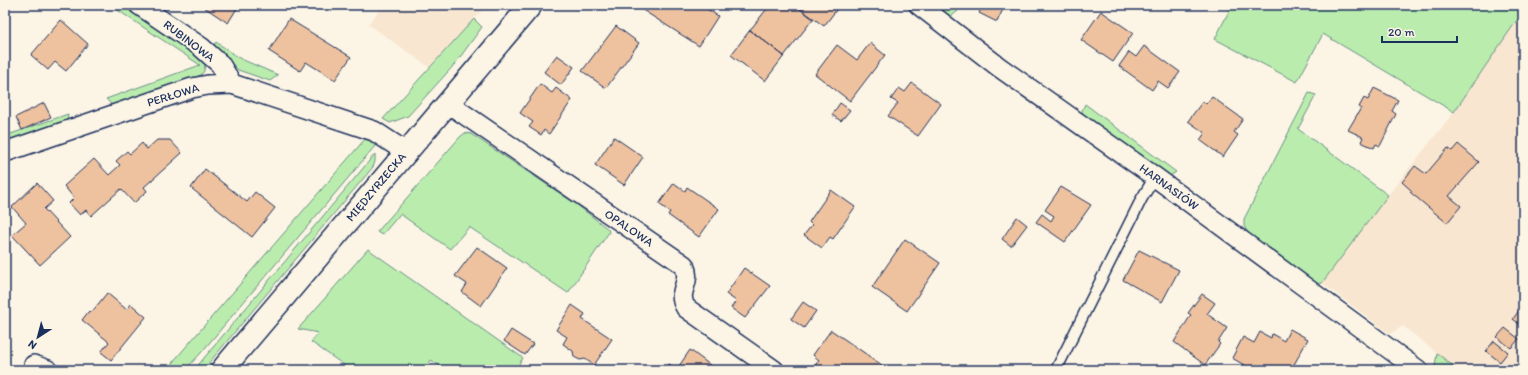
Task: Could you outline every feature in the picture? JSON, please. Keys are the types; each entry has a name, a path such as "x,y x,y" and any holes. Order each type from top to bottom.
{"main road":[{"name":"MIĘDZYRZECKA","path":"222,370 406,152 449,104 531,5"}],"street":[{"name":"RUBINOWA","path":"139,5 201,46 220,64 232,84"},
{"name":"HARNASIÓW","path":"919,5 998,67 1155,177 1418,370"},
{"name":"PERŁOWA","path":"5,152 192,88 208,85 232,84 374,131 406,152"},
{"name":"OPALOWA","path":"449,104 684,265 688,277 682,296 682,301 686,308 774,370"}],"lane":[{"path":"1056,370 1139,205 1155,177"}],"shaded area":[{"path":"384,5 487,5 429,67 368,24"},
{"path":"1517,20 1523,24 1523,370 1458,370 1403,326 1390,334 1322,283 1388,195 1454,112"}],"green space":[{"path":"110,5 122,5 201,59 205,64 204,71 201,75 113,106 106,99 200,65"},
{"path":"933,5 950,5 958,11 949,18"},
{"path":"1232,5 1523,5 1523,24 1517,20 1454,112 1323,34 1297,82 1215,39"},
{"path":"474,19 482,27 455,64 408,116 390,123 383,119"},
{"path":"216,42 241,59 278,75 270,81 238,70 214,45"},
{"path":"1309,93 1316,95 1298,129 1388,195 1322,283 1318,285 1248,233 1244,226 1244,219"},
{"path":"1085,104 1176,172 1170,176 1163,174 1084,116 1082,111"},
{"path":"68,114 67,123 5,143 5,136"},
{"path":"465,133 471,134 576,204 608,229 609,232 568,293 469,227 450,249 400,214 382,235 377,232"},
{"path":"365,139 370,141 375,146 200,354 185,370 166,370"},
{"path":"375,154 375,162 373,167 203,370 194,370"},
{"path":"368,249 523,358 515,370 446,370 431,360 424,370 351,370 311,342 318,333 298,329"},
{"path":"1437,353 1458,370 1437,370 1435,366"}],"building":[{"path":"201,5 239,5 228,23"},
{"path":"643,5 701,5 718,16 699,46 641,9"},
{"path":"770,5 795,5 813,19 784,56 750,30"},
{"path":"795,5 840,5 824,26"},
{"path":"983,5 1005,5 997,22 979,13"},
{"path":"1101,11 1133,33 1113,62 1081,40"},
{"path":"289,19 351,57 335,80 306,62 300,71 269,51"},
{"path":"61,20 88,44 66,71 55,62 48,70 31,55"},
{"path":"616,26 639,43 606,88 582,71"},
{"path":"750,30 784,56 765,81 731,55"},
{"path":"870,43 885,55 850,101 815,74 837,45 857,60"},
{"path":"1144,46 1180,72 1168,88 1158,81 1152,90 1119,66 1129,52 1136,57"},
{"path":"557,55 574,67 561,85 544,72"},
{"path":"912,83 941,104 918,136 888,116 898,103 891,99 899,88 905,92"},
{"path":"540,84 552,93 556,88 572,100 549,134 544,130 541,135 529,127 533,122 520,113"},
{"path":"1374,88 1398,100 1392,111 1396,114 1380,146 1376,144 1374,148 1361,142 1363,137 1348,130 1361,108 1359,107 1364,98 1368,100"},
{"path":"1212,97 1243,119 1234,132 1238,135 1223,157 1200,140 1205,133 1188,121 1203,101 1206,104"},
{"path":"44,103 51,117 22,130 16,117"},
{"path":"840,103 850,110 841,121 832,115"},
{"path":"614,137 643,157 624,185 595,165"},
{"path":"157,140 170,140 182,153 144,187 147,191 134,203 121,189 91,216 86,210 80,215 69,203 74,198 64,186 94,159 109,175 120,165 116,161 127,151 130,154 142,143 147,149"},
{"path":"1458,144 1479,162 1449,196 1461,206 1447,223 1410,192 1412,191 1402,182 1415,166 1426,174 1448,148 1452,151"},
{"path":"205,169 247,202 255,192 275,208 252,237 191,188"},
{"path":"37,183 53,201 44,209 70,237 40,265 12,235 26,223 12,207"},
{"path":"674,183 685,191 687,187 719,209 699,237 668,215 670,212 659,204"},
{"path":"1061,187 1091,205 1065,242 1036,222 1042,214 1051,221 1054,216 1045,210"},
{"path":"831,190 855,207 833,239 830,237 822,248 804,235 812,225 809,222"},
{"path":"1017,217 1027,225 1011,246 1002,239"},
{"path":"905,239 940,263 907,311 872,287"},
{"path":"477,247 507,268 481,306 462,292 467,284 455,276"},
{"path":"1139,250 1179,270 1162,302 1123,280"},
{"path":"744,268 770,286 745,318 731,308 736,301 726,294"},
{"path":"107,293 127,310 131,304 146,317 111,360 101,352 109,342 82,320 89,311 91,313"},
{"path":"1202,294 1215,303 1207,314 1227,328 1218,342 1220,344 1205,365 1174,342 1191,315 1188,313"},
{"path":"803,302 816,311 804,328 791,319"},
{"path":"572,305 585,314 582,319 612,339 594,365 585,359 580,360 574,357 573,351 563,344 567,337 556,330"},
{"path":"1520,309 1523,311 1523,327 1513,319"},
{"path":"1505,328 1519,339 1511,348 1497,337"},
{"path":"1290,329 1308,339 1291,370 1253,370 1232,358 1243,337 1254,343 1260,332 1271,338 1272,334 1284,341"},
{"path":"511,330 533,344 525,355 504,341"},
{"path":"831,330 882,365 878,370 834,370 829,367 827,370 817,370 814,367 819,360 813,355"},
{"path":"1494,341 1508,352 1500,362 1486,351"},
{"path":"690,350 710,365 706,370 664,370 669,364 677,369"}]}
